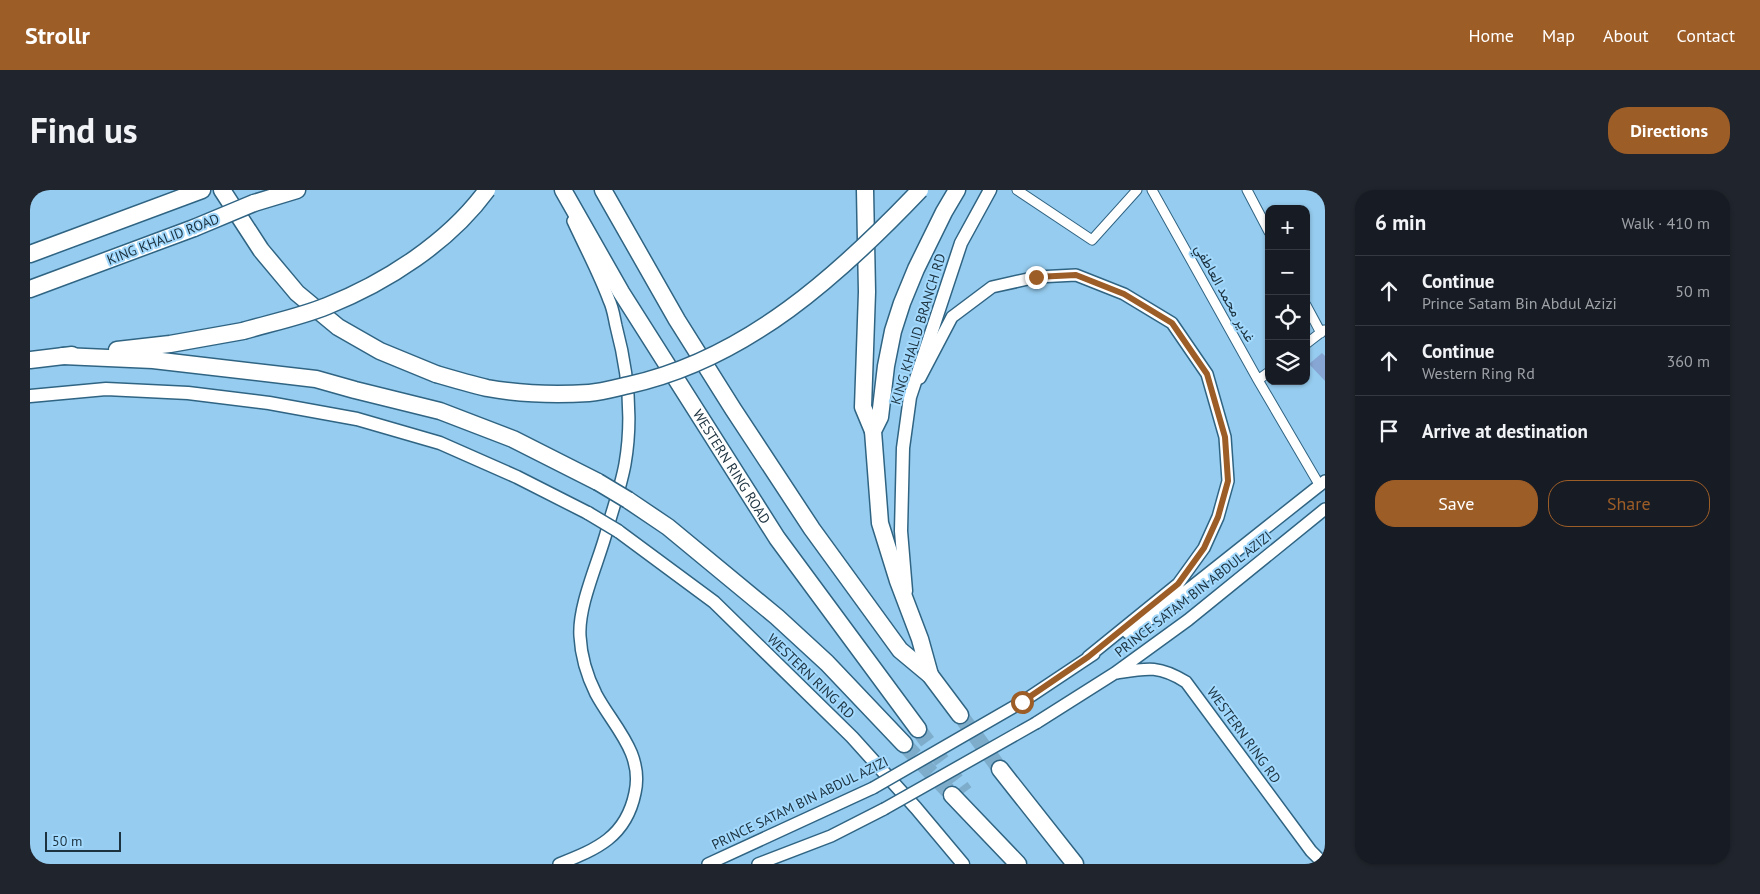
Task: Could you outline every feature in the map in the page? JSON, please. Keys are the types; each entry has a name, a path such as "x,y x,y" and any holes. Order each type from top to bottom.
{"highway":[{"path":"30,254 202,190"},
{"path":"222,190 261,250 297,293 338,327 380,351 436,374 487,388 539,393 591,393 647,381 689,367 730,348 769,323 819,286 856,255 920,190"},
{"name":"KING KHALID ROAD","path":"30,289 194,228 254,203 297,190"},
{"path":"30,360 170,344 243,331 326,306 368,287 413,261 477,204 487,190"},
{"name":"WESTERN RING ROAD","path":"563,190 621,292 777,538 918,729"},
{"path":"603,190 682,328 812,530 900,650 930,675 960,716"},
{"path":"865,190 867,292 863,407 873,431 880,523 898,581 920,639 930,675"},
{"path":"873,431 880,417 886,366 893,331 902,303 924,253 957,190"},
{"path":"63,356 153,360 316,379 440,411 513,439 598,482 668,527 777,617 827,663 904,744"},
{"path":"1000,769 1075,864"},
{"path":"959,793 1018,864"}],"main road":[{"name":"KING KHALID BRANCH RD","path":"907,605 902,531 903,448 910,397 961,243 990,190"},
{"name":"WESTERN RING RD","path":"30,396 106,389 188,393 269,403 357,419 440,443 517,477 588,513 618,531 714,602 852,737 963,864"}],"street":[{"path":"558,190 610,301 624,354 629,390 629,421 625,464 605,539 583,606 580,634 584,664 596,694 629,746 637,772 636,791 631,809 620,829 605,843 560,864"},
{"path":"1016,190 1092,240 1137,190"},
{"name":"غدير محمد العاطفي","path":"1152,190 1258,380 1322,484"},
{"path":"1247,190 1265,224"},
{"path":"910,397 952,317 992,287 1036,277 1076,275 1124,294 1172,323 1207,374 1225,437 1228,481 1218,517 1204,548 1178,584 1088,657"},
{"path":"1310,311 1323,331 1310,341"},
{"path":"1258,380 1265,375"},
{"name":"PRINCE SATAM BIN ABDUL AZIZI","path":"708,864 873,788 1022,702 1088,657 1156,615 1322,484"},
{"name":"PRINCE SATAM BIN ABDUL AZIZI","path":"758,864 831,836 884,809 1036,723 1115,673 1188,620 1325,509"},
{"name":"WESTERN RING RD","path":"1115,673 1149,668 1170,672 1186,682 1311,851 1324,864"}],"building":[{"path":"1322,353 1325,356 1325,381 1310,365"}],"tunnel":[{"path":"960,715 1000,769"},
{"path":"918,729 965,792"},
{"path":"904,744 952,795"}],"route":[{"path":"1022,702 1088,657 1178,584 1204,548 1218,517 1228,481 1225,437 1207,374 1172,323 1124,294 1076,275 1036,277"}]}
